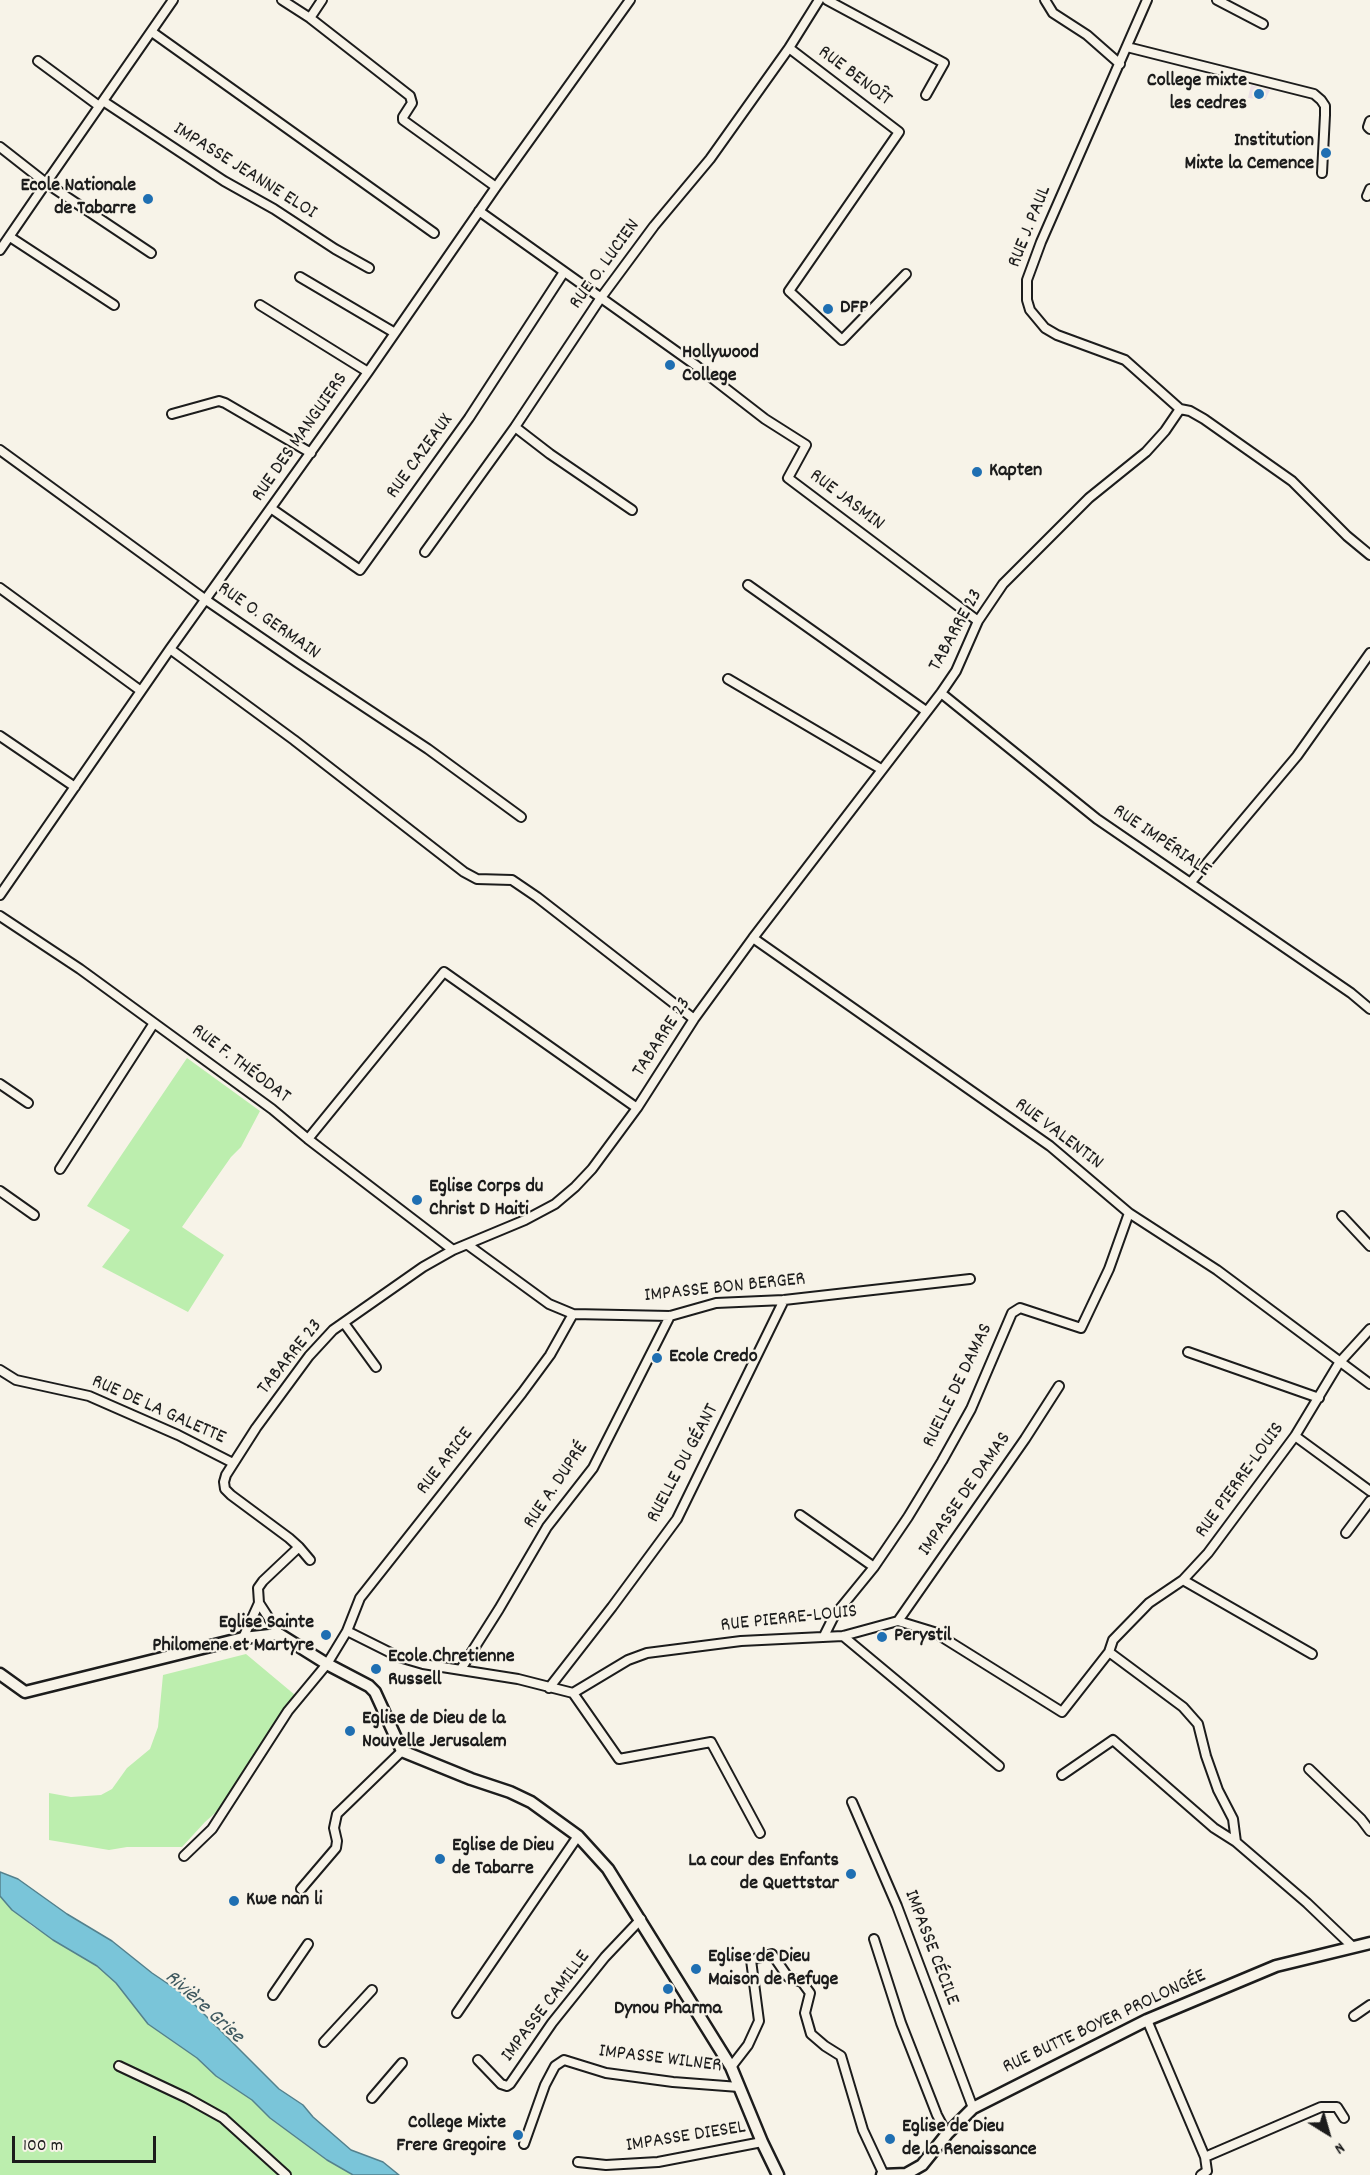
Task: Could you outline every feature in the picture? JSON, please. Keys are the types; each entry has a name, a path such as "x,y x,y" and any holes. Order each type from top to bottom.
{"street":[{"path":"0,250 173,0"},
{"path":"282,0 310,18 410,96 412,103 403,120 495,187"},
{"path":"310,18 322,0"},
{"name":"RUE DES MANGUIERS","path":"0,895 141,691 368,372 478,211 630,0"},
{"name":"RUE O. LUCIEN","path":"425,552 515,427 600,299 654,226 710,159 789,48 819,0"},
{"path":"827,0 944,63 926,95"},
{"path":"1045,0 1053,13 1088,35 1120,64"},
{"name":"RUE J. PAUL","path":"1147,0 1041,242 1027,280 1026,300 1030,310 1045,328 1057,335 1125,360 1180,409 1204,419 1292,481 1347,536 1370,555"},
{"path":"1217,0 1263,24"},
{"path":"152,32 434,233"},
{"path":"1127,47 1314,94 1321,99 1325,115 1322,173"},
{"name":"RUE BENOÎT","path":"789,48 899,132 789,291 842,340 906,274"},
{"name":"IMPASSE JEANNE ELOI","path":"38,61 224,181 369,268"},
{"path":"1370,121 1368,127 1370,129"},
{"path":"0,147 46,183 151,253"},
{"name":"RUE JASMIN","path":"478,211 694,364 765,419 806,445 788,478 978,621"},
{"path":"10,237 114,305"},
{"name":"RUE CAZEAUX","path":"272,509 360,570 469,418 564,272"},
{"path":"300,277 395,333"},
{"path":"260,305 368,372"},
{"path":"172,414 219,401 311,453"},
{"name":"TABARRE 23","path":"299,1547 225,1489 224,1482 233,1463 256,1428 309,1356 333,1330 423,1267 453,1250 525,1220 555,1204 592,1169 638,1108 694,1019 753,938 941,693 956,671 978,621 1003,584 1089,498 1146,452 1165,431 1180,409"},
{"path":"515,427 632,510"},
{"name":"RUE O. GERMAIN","path":"0,450 206,600 428,749 521,817"},
{"path":"748,585 926,711"},
{"path":"0,588 141,691"},
{"path":"170,650 294,740 464,872 477,879 512,880 694,1019"},
{"path":"1191,882 1297,756 1370,652"},
{"path":"728,679 881,769"},
{"name":"RUE IMPÉRIALE","path":"941,693 1097,819 1351,993 1370,1009"},
{"path":"0,736 75,787"},
{"name":"RUE F. THÉODAT","path":"0,916 154,1023 272,1109 453,1250"},
{"name":"RUE VALENTIN","path":"753,938 1050,1146 1129,1213 1217,1270 1370,1384"},
{"path":"308,1139 444,972 638,1108"},
{"path":"60,1169 154,1023"},
{"path":"0,1084 28,1103"},
{"path":"0,1191 34,1215"},
{"name":"RUELLE DE DAMAS","path":"824,1636 834,1616 874,1567 908,1517 971,1409 1012,1313 1020,1308 1081,1328 1108,1269 1129,1213"},
{"path":"1342,1216 1370,1246"},
{"name":"IMPASSE BON BERGER","path":"468,1245 549,1304 573,1314 670,1316 716,1303 784,1300 970,1279"},
{"name":"RUELLE DU GÉANT","path":"549,1688 677,1519 784,1300"},
{"name":"RUE ARICE","path":"347,1631 360,1598 522,1393 550,1355 573,1314"},
{"name":"RUE A. DUPRÉ","path":"461,1669 500,1609 547,1527 593,1468 670,1316"},
{"path":"344,1323 376,1367"},
{"name":"RUE PIERRE-LOUIS","path":"573,1693 628,1660 647,1653 741,1641 843,1636 898,1622 934,1632 1062,1712 1109,1652 1113,1640 1149,1603 1183,1580 1208,1553 1295,1436 1339,1363 1370,1329"},
{"path":"1188,1353 1319,1398"},
{"name":"RUE DE LA GALETTE","path":"0,1370 16,1380 89,1396 178,1435 233,1463"},
{"name":"IMPASSE DE DAMAS","path":"898,1622 1059,1386"},
{"path":"1295,1436 1370,1491"},
{"path":"1346,1533 1370,1501"},
{"path":"800,1515 874,1567"},
{"path":"243,1638 259,1604 258,1588 263,1581 299,1547 310,1560"},
{"path":"1183,1580 1312,1654"},
{"path":"259,1604 279,1634 372,1689 402,1751 531,1802 578,1836 608,1869 731,2067 778,2175"},
{"path":"184,1856 212,1829 288,1712 327,1664 347,1631 399,1657 423,1664 518,1679 573,1693 619,1760 711,1743 760,1833"},
{"path":"0,1674 25,1692 243,1638 279,1634"},
{"path":"843,1636 999,1766"},
{"path":"1109,1652 1184,1707 1198,1724 1218,1790 1233,1819 1236,1842"},
{"path":"1062,1775 1113,1740 1214,1828 1236,1842 1307,1903 1353,1947"},
{"path":"301,1889 336,1848 334,1828 337,1814 402,1751"},
{"path":"1309,1769 1361,1819 1370,1831"},
{"name":"IMPASSE CÉCILE","path":"852,1802 897,1906 973,2108"},
{"path":"457,2013 578,1836"},
{"name":"IMPASSE CAMILLE","path":"478,2060 501,2084 507,2086 510,2084 552,2023 605,1957 641,1919"},
{"path":"874,1939 905,2032 946,2134"},
{"name":"RUE BUTTE BOYER PROLONGÉE","path":"883,2175 907,2175 922,2165 946,2134 973,2108 1147,2020 1276,1966 1370,1943"},
{"path":"273,1995 308,1944"},
{"path":"731,2067 748,2045 759,2021 751,1960 772,1954 788,1977 802,1982 810,1993 805,2013 811,2034 841,2056 863,2130 883,2175"},
{"path":"324,2042 372,1990"},
{"path":"1354,2016 1370,2005"},
{"path":"1147,2020 1204,2157 1207,2172 1201,2175"},
{"name":"IMPASSE WILNER","path":"524,2144 545,2085 555,2066 564,2061 606,2073 673,2082 739,2086"},
{"path":"372,2098 402,2063"},
{"path":"119,2066 223,2118 286,2175"},
{"path":"1204,2157 1321,2107 1337,2107 1344,2118"},
{"name":"IMPASSE DIESEL","path":"578,2162 606,2165 658,2162 762,2142"}],"shaded area":[{"name":"College mixte les cedres","path":"1251,85 1270,90 1265,100 1248,98"}],"green space":[{"path":"187,1058 260,1111 241,1147 231,1157 182,1227 224,1255 188,1312 102,1267 130,1230 87,1206"},
{"path":"246,1654 295,1695 273,1726 231,1799 182,1847 127,1847 109,1850 49,1840 49,1793 71,1797 101,1795 112,1789 127,1768 150,1749 158,1727 163,1675"},
{"path":"0,1896 32,1926 97,1966 116,1983 148,2024 197,2058 216,2076 252,2100 270,2118 327,2160 353,2175 0,2175"}],"water":[{"path":"0,1872 18,1879 67,1914 112,1941 152,1973 186,1996 279,2089 303,2105 313,2117 351,2150 383,2162 399,2175 353,2175 327,2160 270,2118 252,2100 216,2076 197,2058 148,2024 116,1983 97,1966 53,1940 12,1910 0,1896"}],"place":[{"name":"College mixte les cedres","path":"1259,94"},
{"name":"Institution Mixte la Cemence","path":"1326,153"},
{"name":"Ecole Nationale de Tabarre","path":"148,199"},
{"name":"DFP","path":"828,309"},
{"name":"Hollywood College","path":"670,365"},
{"name":"Kapten","path":"977,472"},
{"name":"Eglise Corps du Christ D Haiti","path":"417,1200"},
{"name":"Ecole Credo","path":"657,1358"},
{"name":"Eglise Sainte Philomene et Martyre","path":"326,1635"},
{"name":"Perystil","path":"882,1637"},
{"name":"Ecole Chretienne Russell","path":"376,1669"},
{"name":"Eglise de Dieu de la Nouvelle Jerusalem","path":"350,1731"},
{"name":"Eglise de Dieu de Tabarre","path":"440,1859"},
{"name":"La cour des Enfants de Quettstar","path":"851,1874"},
{"name":"Kwe nan li","path":"234,1901"},
{"name":"Eglise de Dieu Maison de Refuge","path":"696,1969"},
{"name":"Dynou Pharma","path":"668,1989"},
{"name":"College Mixte Frere Gregoire","path":"518,2135"},
{"name":"Eglise de Dieu de la Renaissance","path":"890,2139"}],"water label":[{"name":"Rivière Grise","path":"203,2008"}]}
